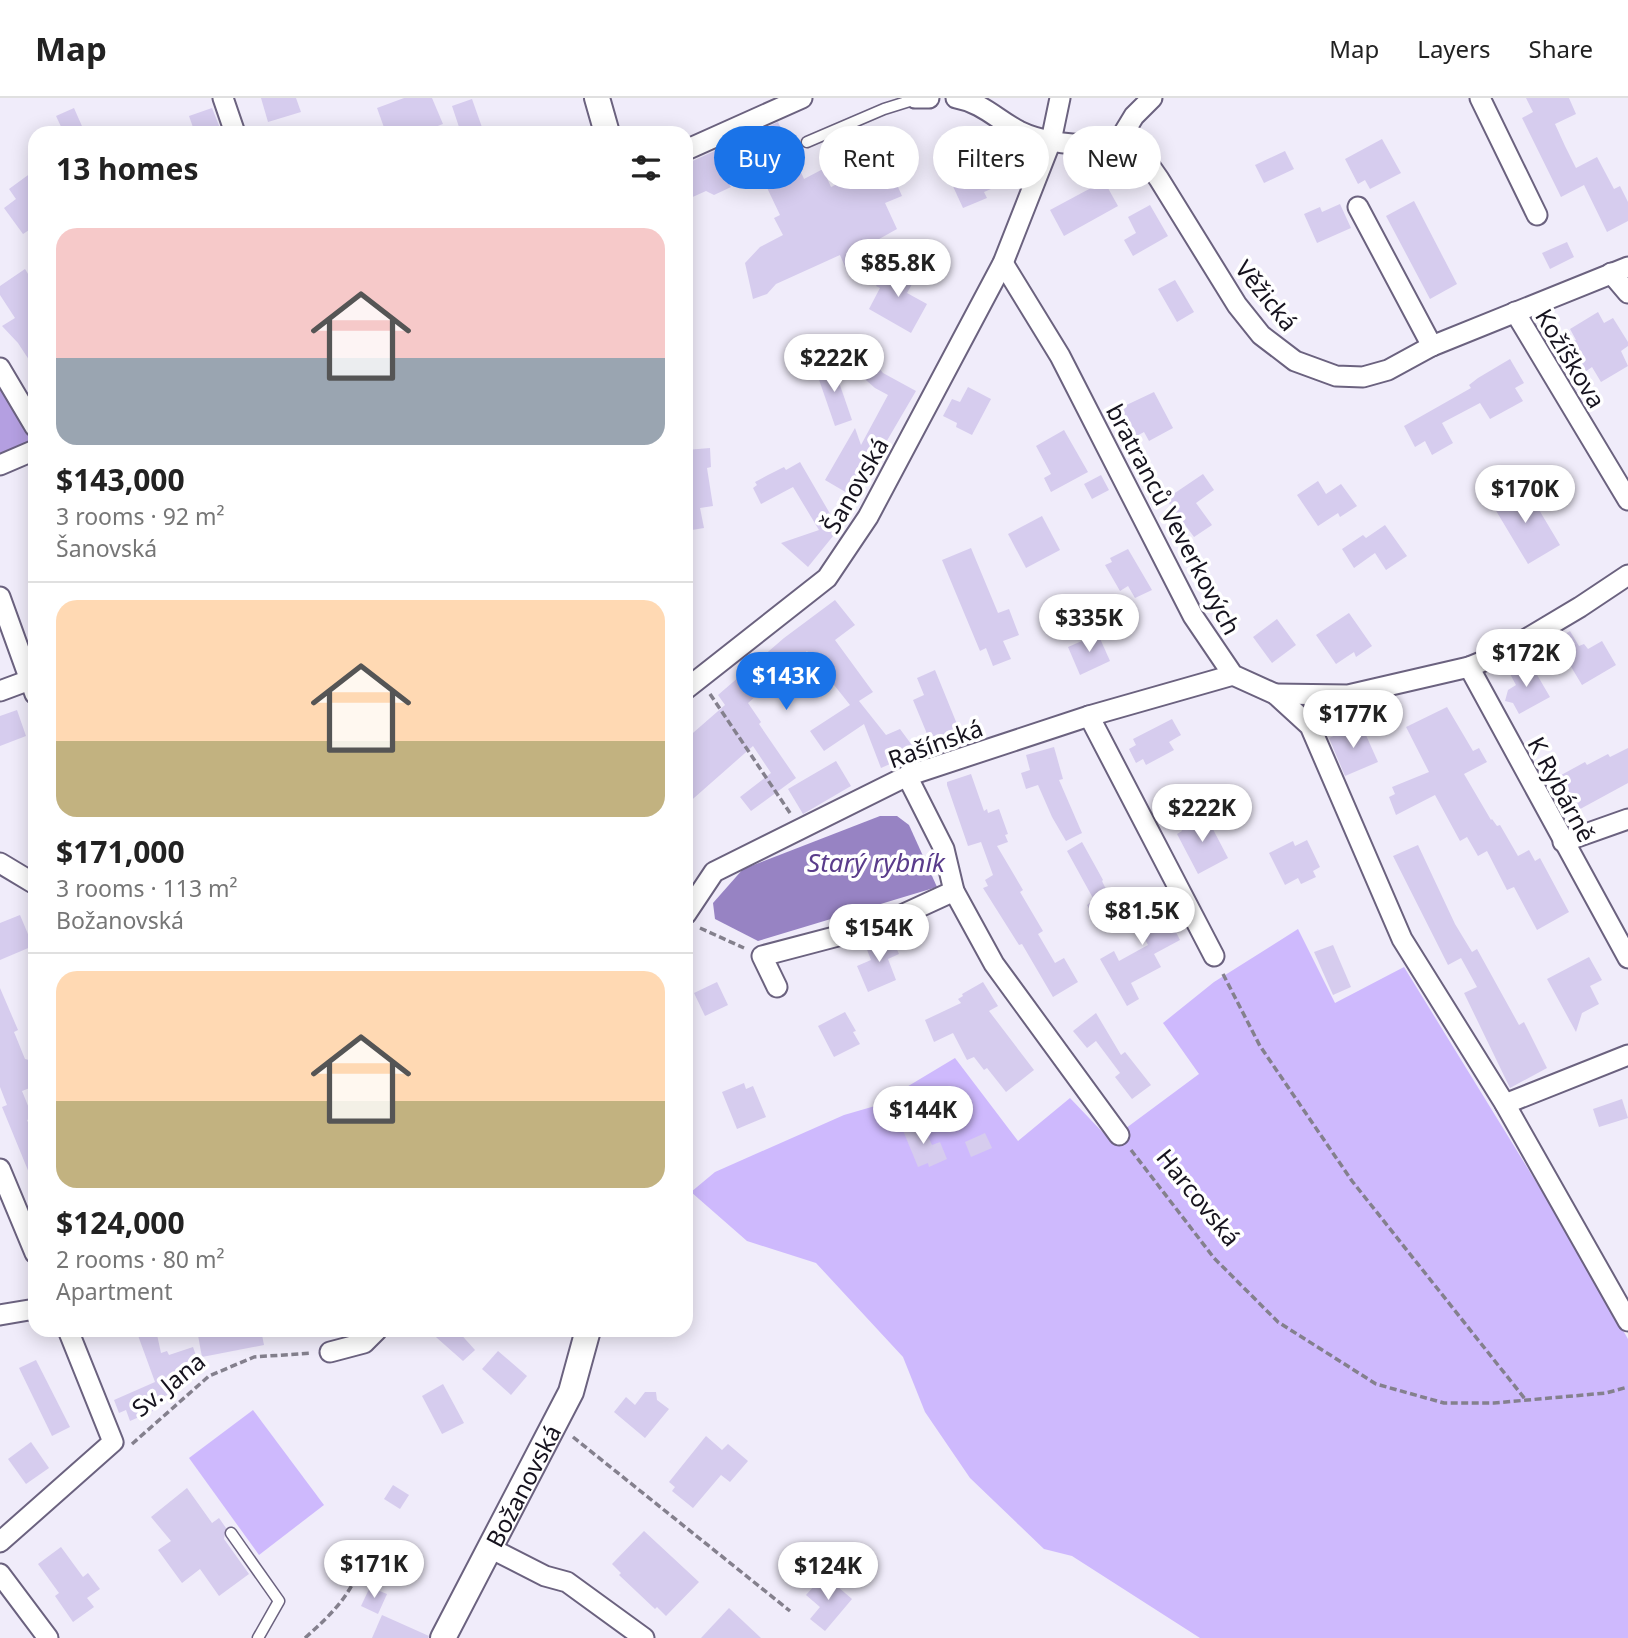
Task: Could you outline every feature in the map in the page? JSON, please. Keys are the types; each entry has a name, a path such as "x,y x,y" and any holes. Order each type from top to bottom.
{"street":[{"path":"223,98 233,126"},
{"path":"597,98 605,126"},
{"path":"693,147 802,98"},
{"path":"915,98 929,98"},
{"path":"956,98 972,101 1019,131 1063,142"},
{"name":"Šanovská","path":"693,683 827,578 868,517 1003,263 1051,141 1060,98"},
{"path":"1128,126 1152,98"},
{"path":"1480,98 1537,215"},
{"name":"Věžická","path":"1161,182 1237,305 1261,335 1295,361 1336,376 1363,377 1388,370 1432,346 1620,270 1628,293"},
{"path":"1358,207 1432,346"},
{"name":"bratranců Veverkových","path":"1003,263 1060,356 1193,616 1233,675"},
{"name":"Kožíškova","path":"1515,312 1628,500"},
{"path":"0,368 28,415"},
{"path":"0,464 28,453"},
{"path":"1275,694 1348,695 1469,667 1501,654 1628,575"},
{"path":"0,597 28,671"},
{"name":"K Rybárně","path":"1469,667 1628,958"},
{"path":"1233,675 1275,694 1310,726 1402,939 1504,1104 1628,1321"},
{"name":"Rašínská","path":"693,903 713,872 907,776 1089,716 1233,675"},
{"path":"0,691 28,685"},
{"path":"1089,716 1214,956"},
{"path":"907,776 944,849 954,891 994,964 1119,1135"},
{"path":"1563,842 1628,819"},
{"path":"0,863 28,880"},
{"path":"777,987 762,956 880,925 954,891"},
{"path":"1504,1104 1628,1055"},
{"path":"0,1169 28,1236"},
{"path":"0,1315 28,1310"},
{"path":"0,1542 113,1442 71,1337"},
{"path":"330,1352 364,1343 370,1337"},
{"name":"Božanovská","path":"443,1638 571,1392 586,1337"},
{"path":"490,1548 545,1576 567,1582 645,1638"},
{"path":"0,1574 48,1638"}],"lane":[{"path":"807,142 915,98"},
{"path":"231,1532 279,1601 258,1638"}],"path":[{"path":"693,685 800,829"},
{"path":"693,921 702,930 762,956"},
{"path":"1214,956 1260,1046 1352,1181 1525,1399"},
{"name":"Harcovská","path":"1119,1135 1214,1258 1278,1322 1376,1384 1444,1403 1494,1403 1606,1393 1628,1387"},
{"name":"Sv. Jana","path":"113,1442 123,1450 209,1376 254,1357 330,1352"},
{"path":"555,1423 790,1611"},
{"path":"305,1638 341,1605 354,1585 364,1550"}],"shaded area":[{"path":"0,376 28,426 28,442 0,456"},
{"path":"1298,929 1335,1003 1404,967 1554,1211 1628,1339 1628,1638 1200,1638 1072,1556 1044,1549 970,1478 925,1412 903,1357 816,1263 747,1241 693,1194 693,1190 715,1172 844,1115 875,1106 955,1058 1018,1141 1070,1098 1110,1140 1199,1074 1163,1023 1214,982"},
{"path":"253,1410 324,1505 259,1555 189,1458"}],"water":[{"name":"Starý rybník","path":"880,816 897,816 909,825 937,887 758,941 715,919 713,903 743,869"}],"building":[{"path":"261,98 296,98 301,112 268,122"},
{"path":"404,98 432,98 443,124 383,126 377,108"},
{"path":"1526,98 1569,98 1576,114 1555,124 1565,146 1576,168 1597,157 1614,189 1620,186 1628,202 1628,221 1607,232 1584,185 1561,197 1522,118 1533,112"},
{"path":"472,99 482,126 459,126 452,106"},
{"path":"74,108 82,126 61,126 56,116"},
{"path":"212,108 219,126 193,126 189,116"},
{"path":"1382,139 1401,173 1370,189 1365,180 1358,184 1345,159"},
{"path":"714,151 714,189 727,189 714,195 706,191 693,197 693,161"},
{"path":"1285,151 1294,169 1264,183 1255,165"},
{"path":"819,171 819,189 899,189 902,196 885,203 897,229 863,248 876,255 846,269 840,255 776,284 767,294 753,299 745,263 760,247 783,235 774,218 780,215 768,189 805,189 805,178"},
{"path":"28,175 28,231 23,234 4,208 16,199 9,189"},
{"path":"954,189 991,189 984,192 987,198 963,208"},
{"path":"1089,189 1108,189 1118,206 1064,236 1050,210"},
{"path":"1414,201 1457,284 1430,299 1386,216"},
{"path":"1340,204 1351,228 1317,243 1304,214 1320,207 1322,212"},
{"path":"1150,205 1168,236 1133,256 1124,240 1136,233 1128,217"},
{"path":"1567,242 1574,257 1550,269 1542,253"},
{"path":"890,262 916,277 907,293 927,304 911,333 869,309 880,288 876,286"},
{"path":"25,269 28,274 28,358 2,326 15,318 0,295 0,286"},
{"path":"1175,280 1194,312 1177,322 1158,289"},
{"path":"1598,312 1604,323 1613,318 1628,342 1628,346 1621,351 1628,366 1601,382 1592,367 1585,372 1568,344 1576,340 1570,329"},
{"path":"860,346 883,373 916,391 854,497 825,480 855,428 861,445 888,395 875,388 843,360"},
{"path":"1510,359 1524,383 1515,388 1523,401 1490,419 1480,403 1442,423 1453,443 1432,455 1425,441 1415,447 1404,426 1471,388 1469,385 1478,378"},
{"path":"832,362 852,420 835,426 815,368"},
{"path":"968,387 991,399 972,435 943,416 952,399 960,402"},
{"path":"1154,392 1173,428 1149,441 1144,432 1133,438 1118,409"},
{"path":"1064,430 1088,472 1051,492 1044,478 1051,474 1036,446"},
{"path":"710,448 711,467 707,468 713,506 700,508 704,528 693,530 693,449"},
{"path":"800,462 836,524 846,520 808,567 781,543 819,530 793,487 761,504 753,488 757,485 755,482"},
{"path":"1203,474 1214,490 1196,503 1212,525 1194,537 1166,499"},
{"path":"1101,475 1109,490 1092,499 1084,484"},
{"path":"1318,481 1326,494 1341,484 1357,506 1340,517 1338,513 1318,526 1297,495"},
{"path":"1511,485 1525,508 1535,503 1560,545 1528,564 1489,499"},
{"path":"1042,516 1060,550 1026,568 1008,534"},
{"path":"1385,525 1407,556 1386,570 1375,553 1354,568 1342,549"},
{"path":"971,548 998,613 1009,609 1019,635 1003,641 1011,659 993,666 986,648 980,651 942,560"},
{"path":"1128,549 1152,590 1135,598 1128,586 1120,591 1105,565 1112,562 1110,558"},
{"path":"835,600 855,625 835,640 873,692 859,701 886,735 900,729 917,752 881,768 864,724 824,751 810,731 850,705 807,651 748,703 796,778 751,811 740,797 771,773 753,746 693,799 693,733 725,705 718,695 784,638"},
{"path":"1349,613 1372,646 1356,657 1354,652 1336,664 1316,635"},
{"path":"1277,619 1296,645 1272,663 1253,637"},
{"path":"1570,631 1579,646 1584,644 1588,649 1602,641 1616,665 1582,685 1555,640"},
{"path":"1098,634 1110,661 1080,675 1068,647"},
{"path":"1529,661 1550,697 1519,714 1513,703 1505,701 1508,690 1516,685 1509,672"},
{"path":"935,670 959,729 930,741 913,700 924,695 917,678"},
{"path":"1447,707 1473,751 1479,748 1487,762 1464,774 1491,820 1497,826 1500,825 1518,856 1529,850 1535,861 1540,858 1569,912 1537,930 1514,887 1507,890 1487,851 1478,856 1467,837 1460,841 1435,795 1396,815 1389,797 1395,794 1392,787 1429,772 1406,727"},
{"path":"17,710 26,736 0,746 0,716"},
{"path":"1172,719 1181,735 1169,742 1174,750 1146,765 1143,759 1136,763 1129,749 1136,745 1133,739"},
{"path":"1361,724 1378,762 1345,776 1329,738"},
{"path":"1054,747 1063,779 1059,780 1082,833 1066,841 1038,785 1026,789 1021,773 1030,770 1026,755"},
{"path":"1628,748 1628,783 1571,814 1552,780 1585,762 1587,765 1608,754 1610,757"},
{"path":"836,761 851,786 803,814 788,789"},
{"path":"971,774 984,811 987,809 988,813 999,809 1008,834 1005,835 1008,842 997,846 1043,931 1038,934 1055,963 1064,958 1078,982 1053,997 1022,944 1019,945 983,888 988,886 985,880 993,875 981,842 968,846 947,785 947,782"},
{"path":"1205,814 1228,858 1198,874 1177,834 1182,831 1180,827"},
{"path":"1307,840 1320,867 1313,871 1316,877 1301,884 1298,878 1285,885 1269,853 1293,841 1295,846"},
{"path":"1082,842 1119,916 1106,922 1104,918 1097,923 1087,905 1094,900 1067,851"},
{"path":"1418,845 1455,924 1472,952 1477,949 1519,1025 1524,1022 1547,1068 1510,1088 1464,993 1477,987 1461,958 1448,965 1393,856"},
{"path":"1157,894 1180,940 1154,954 1161,967 1131,983 1139,999 1127,1006 1100,959 1114,951 1119,961 1148,945 1127,905 1144,896 1146,899"},
{"path":"20,915 28,934 28,948 0,960 0,923"},
{"path":"890,934 899,954 888,959 896,980 868,992 857,966 871,960 866,947 874,944 872,940"},
{"path":"1333,945 1351,987 1333,995 1314,952"},
{"path":"1589,957 1602,980 1590,986 1599,1004 1582,1013 1576,1032 1547,979"},
{"path":"717,982 728,1005 705,1016 694,993"},
{"path":"983,982 998,1006 989,1011 1034,1070 1006,1092 987,1068 984,1070 974,1057 967,1060 953,1033 934,1042 925,1020 961,1003 958,999 962,994"},
{"path":"0,988 18,1030 14,1032 25,1059 28,1060 28,1089 22,1091 28,1106 28,1170 2,1107 7,1105 0,1087"},
{"path":"845,1012 860,1044 834,1057 818,1026"},
{"path":"1096,1013 1121,1055 1125,1052 1151,1085 1132,1099 1115,1077 1120,1073 1096,1041 1087,1048 1073,1031"},
{"path":"744,1083 746,1089 753,1086 766,1117 737,1129 722,1092"},
{"path":"1622,1099 1628,1118 1599,1127 1593,1109"},
{"path":"921,1120 932,1145 940,1142 947,1159 929,1167 928,1163 918,1167 902,1128"},
{"path":"985,1133 992,1148 971,1157 965,1142"},
{"path":"139,1337 158,1337 161,1353 167,1351 169,1355 193,1347 200,1367 191,1370 194,1376 173,1387 175,1392 149,1402 153,1411 130,1421 126,1410 119,1413 114,1400 155,1382"},
{"path":"198,1337 262,1337 264,1345 202,1357"},
{"path":"436,1337 463,1337 475,1350 463,1361"},
{"path":"498,1351 527,1376 511,1395 482,1369"},
{"path":"36,1360 70,1427 52,1436 19,1368"},
{"path":"443,1384 464,1423 442,1434 422,1396"},
{"path":"645,1392 656,1392 657,1400 669,1409 645,1438 614,1412 626,1397 635,1405"},
{"path":"706,1436 722,1450 728,1444 748,1461 730,1482 721,1475 693,1508 672,1491 675,1487 669,1482"},
{"path":"31,1442 49,1468 26,1484 8,1459"},
{"path":"393,1485 409,1495 400,1509 384,1499"},
{"path":"187,1488 212,1523 219,1518 226,1528 224,1539 249,1574 219,1596 200,1569 182,1583 158,1550 171,1541 151,1517"},
{"path":"644,1531 699,1582 666,1616 619,1575 621,1573 612,1564"},
{"path":"61,1547 83,1577 88,1573 100,1589 87,1598 94,1607 73,1622 55,1596 59,1593 38,1564"},
{"path":"824,1575 852,1599 825,1631 810,1619 820,1607 806,1595"},
{"path":"370,1587 387,1594 378,1614 361,1606"},
{"path":"729,1608 761,1638 701,1638"},
{"path":"382,1615 429,1636 372,1638"}]}
